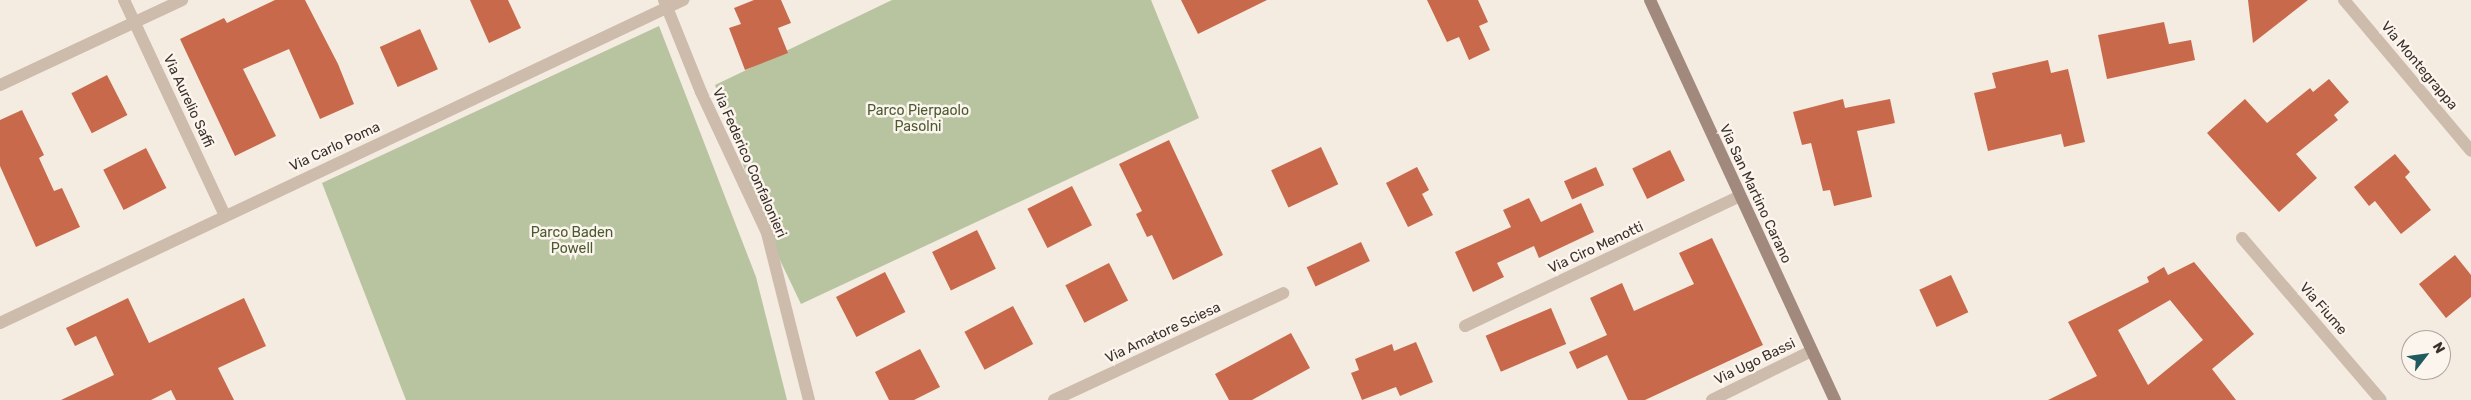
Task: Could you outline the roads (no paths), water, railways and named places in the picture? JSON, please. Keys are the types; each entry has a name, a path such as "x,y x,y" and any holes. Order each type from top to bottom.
{"street":[{"name":"Via Aurelio Saffi","path":"124,0 225,216"},
{"path":"0,86 182,0"},
{"name":"Via Carlo Poma","path":"0,323 666,4 683,0"},
{"name":"Via San Martino Carano","path":"1650,0 1835,400"},
{"name":"Via Montegrappa","path":"2344,0 2471,151"},
{"name":"Via Federico Confalonieri","path":"666,4 701,92 767,233 810,400"},
{"name":"Via Ciro Menotti","path":"1465,326 1740,196"},
{"name":"Via Fiume","path":"2242,238 2381,400"},
{"name":"Via Amatore Sciesa","path":"1054,400 1284,293"},
{"name":"Via Ugo Bassi","path":"1712,400 1811,351"}],"park label":[{"name":"Parco Pierpaolo Pasolni","path":"918,120"},
{"name":"Parco Baden Powell","path":"572,242"}]}
